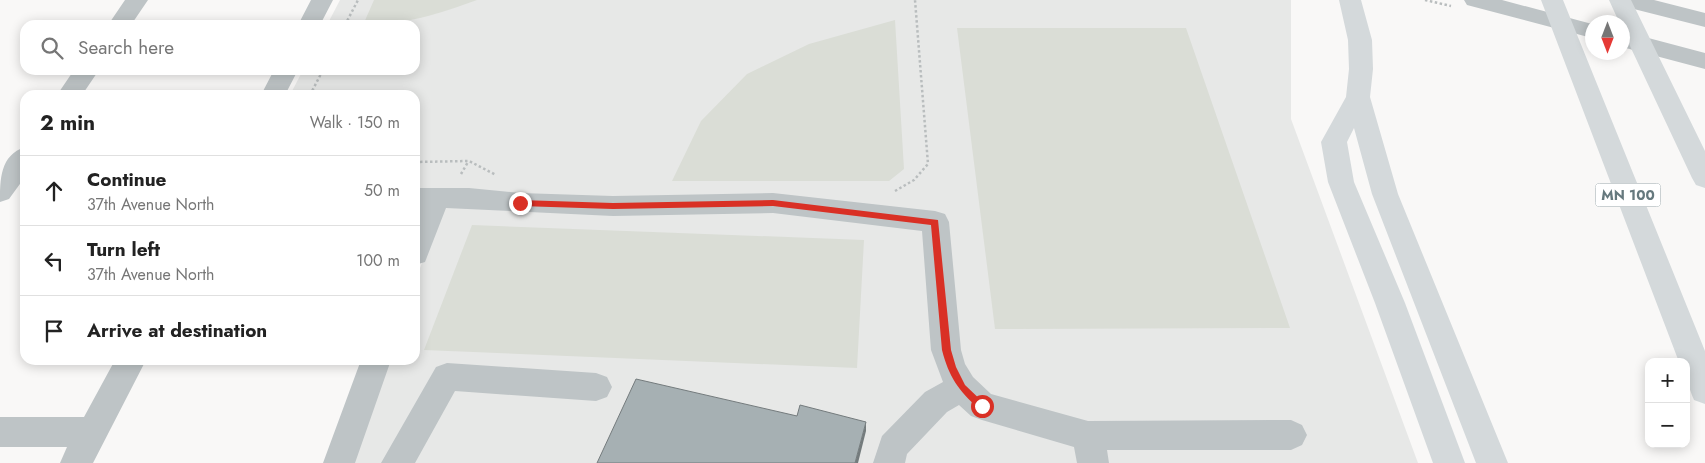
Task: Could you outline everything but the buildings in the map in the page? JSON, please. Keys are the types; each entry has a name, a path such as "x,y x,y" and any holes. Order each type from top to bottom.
{"highway":[{"path":"1350,0 1360,40 1361,69 1358,97 1385,194 1492,463"},
{"name":"MN 100","path":"1552,0 1705,390"},
{"path":"1620,0 1705,178"},
{"path":"1358,97 1334,142 1341,182 1390,303 1449,463"}],"street":[{"path":"123,20 137,0"},
{"path":"312,20 322,0"},
{"path":"1626,0 1705,20"},
{"path":"1464,3 1585,29"},
{"path":"1630,41 1705,61"},
{"path":"73,90 83,75"},
{"path":"276,90 283,75"},
{"path":"0,192 20,164"},
{"path":"420,226 425,198 613,206 773,203 935,222 946,350 951,368 962,388 982,406 1091,450 1148,434 1292,435"},
{"path":"76,463 128,365"},
{"path":"339,463 374,365"},
{"path":"397,463 447,377 596,388"},
{"path":"889,463 892,447 936,402 962,388"},
{"path":"0,432 91,432"}],"path":[{"path":"348,20 358,0"},
{"path":"892,192 914,180 928,164 915,0"},
{"path":"1425,0 1464,3"},
{"path":"313,90 320,75"},
{"path":"420,162 469,162 502,177"}],"shaded area":[{"path":"340,0 1291,0 1291,119 1418,463 353,463 387,365 420,365 420,268 447,189 420,189 420,90 293,90 300,75 420,75 420,20 330,20"},
{"path":"374,0 477,0 412,20 365,20"},
{"path":"895,20 904,169 889,181 672,181 701,121 747,74 809,44"},
{"path":"957,28 1186,28 1290,328 995,329"},
{"path":"472,225 864,240 857,368 424,350"}],"route":[{"path":"520,203 613,206 773,203 935,222 946,350 951,368 962,388 982,406"}]}
